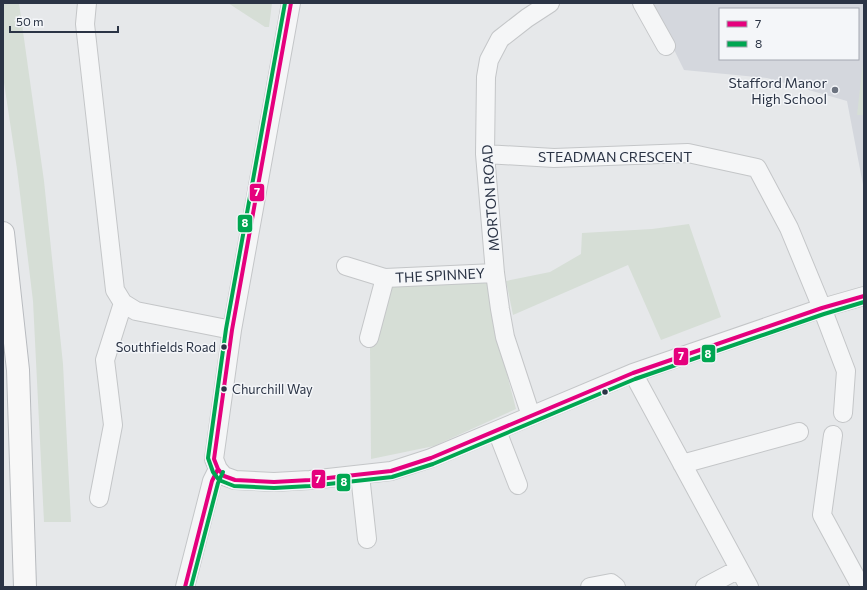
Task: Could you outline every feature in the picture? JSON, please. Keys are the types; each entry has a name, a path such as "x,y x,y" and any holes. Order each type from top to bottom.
{"highway":[{"path":"3,233 18,370 25,587"}],"street":[{"path":"87,3 85,24 115,290 123,303 136,311 232,330"},
{"path":"291,3 232,330 214,459 218,469 224,476 235,480 274,482 310,480 391,471 418,463 633,373 822,308 864,296"},
{"name":"MORTON ROAD","path":"531,416 505,337 495,273 485,154 486,77 489,60 500,39 527,18 550,3"},
{"path":"642,3 666,46"},
{"name":"STEADMAN CRESCENT","path":"485,154 554,158 688,153 757,168 789,228 846,371 843,412"},
{"name":"THE SPINNEY","path":"346,266 385,278 495,273"},
{"name":"THE SPINNEY","path":"369,338 385,278"},
{"path":"99,498 113,425 105,360 123,303"},
{"path":"633,373 749,587"},
{"path":"497,431 518,485"},
{"path":"682,464 799,432"},
{"path":"833,435 822,515 861,587"},
{"path":"185,587 212,482 218,469"},
{"path":"360,475 367,539"},
{"path":"705,587 739,569"},
{"path":"590,587 611,583 616,587"}],"shaded area":[{"path":"3,3 19,3 44,181 63,364 71,522 44,522 33,301 17,169 3,76"},
{"path":"228,3 272,3 269,27 265,27"},
{"name":"Stafford Manor High School","path":"651,3 864,3 864,190 847,101 767,78 684,70"},
{"path":"864,53 864,115 857,115"},
{"path":"689,224 721,317 661,340 628,265 513,315 506,281 550,272 581,254 582,233 652,229"},
{"path":"486,276 495,328 516,409 434,446 371,459 370,348 389,284"}],"transit line":[{"name":"8","path":"285,3 226,329 208,458 213,472 219,480 234,486 274,488 310,486 392,477 433,464 635,379 824,314 864,302"},
{"name":"7","path":"291,3 232,330 214,459 218,469 224,476 235,480 274,482 310,480 391,471 431,458 633,373 822,308 864,296"},
{"name":"7","path":"185,587 212,481 218,469"},
{"name":"8","path":"191,587 218,483 223,472"}],"place":[{"name":"Stafford Manor High School","path":"835,90"},
{"name":"Southfields Road","path":"224,347"},
{"name":"Churchill Way","path":"224,389"}]}
